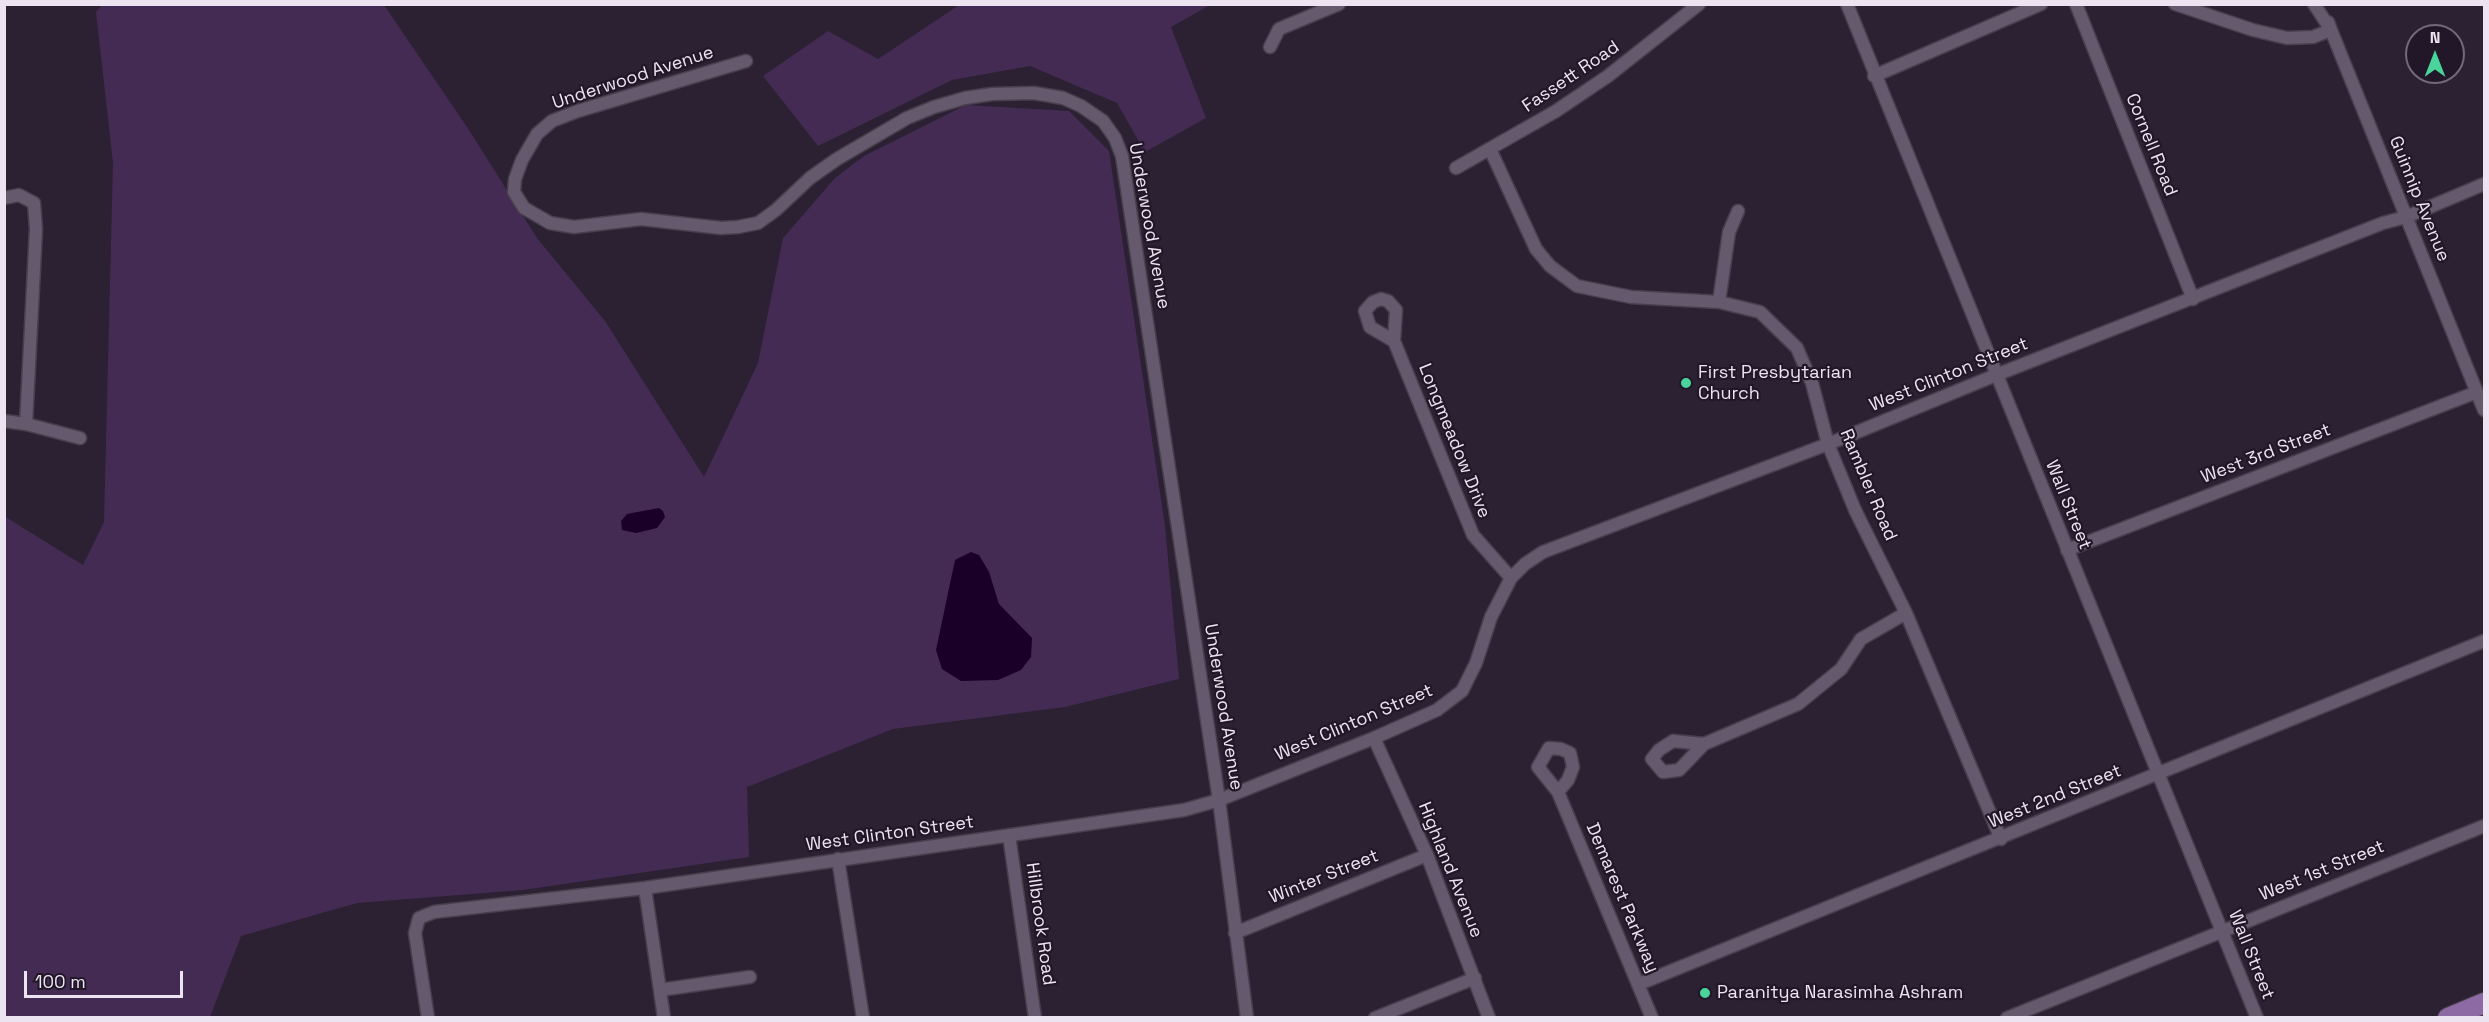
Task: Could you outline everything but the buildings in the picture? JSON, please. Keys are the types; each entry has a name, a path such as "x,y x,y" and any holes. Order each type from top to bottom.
{"main road":[{"path":"2448,1017 2484,1003"}],"street":[{"path":"1270,47 1279,29 1339,4"},
{"name":"Fassett Road","path":"1455,168 1556,111 1608,76 1699,4"},
{"name":"Wall Street","path":"1847,4 1874,76 2257,1017"},
{"path":"1874,76 2041,4"},
{"name":"Cornell Road","path":"2076,4 2193,299"},
{"path":"2175,4 2253,30 2287,38 2313,37 2331,30 2321,4"},
{"name":"Guinnip Avenue","path":"2314,4 2331,30 2484,410"},
{"name":"Underwood Avenue","path":"746,61 578,111 552,121 537,134 522,160 515,179 514,192 524,208 550,223 574,227 641,219 738,228 758,223 776,210 810,178 837,159 907,118 964,98 992,94 1034,93 1063,98 1081,106 1103,121 1115,138 1122,156 1219,800 1247,1017"},
{"name":"Rambler Road","path":"1490,149 1536,249 1550,266 1577,286 1631,297 1719,302 1760,312 1797,348 1812,383 1828,444 1855,510 1906,613 2001,839"},
{"name":"West Clinton Street","path":"428,1017 415,933 419,918 434,912 645,888 1184,810 1219,800 1374,738 1437,710 1462,691 1476,663 1491,617 1511,578 1525,564 1543,552 1828,444 1996,375 2383,223 2406,217 2484,184"},
{"path":"4,198 19,195 34,203 36,229 26,424"},
{"path":"1719,302 1729,232 1738,212"},
{"name":"Longmeadow Drive","path":"1394,341 1473,535 1511,578"},
{"name":"West 3rd Street","path":"2067,550 2477,392"},
{"path":"4,421 26,424 80,438"},
{"path":"1704,744 1798,704 1841,669 1862,639 1906,613"},
{"name":"West 2nd Street","path":"1639,984 2484,641"},
{"name":"Highland Avenue","path":"1374,738 1427,855 1489,1017"},
{"name":"Demarest Parkway","path":"1558,792 1652,1017"},
{"name":"West 1st Street","path":"2007,1017 2484,826"},
{"name":"Hillbrook Road","path":"1009,835 1035,1017"},
{"name":"Winter Street","path":"1235,933 1427,855"},
{"path":"838,859 863,1017"},
{"path":"645,888 664,1017"},
{"path":"660,990 750,977"},
{"path":"1376,1017 1475,978"}],"shaded area":[{"path":"103,4 384,5 469,130 537,238 605,321 704,477 758,363 783,238 835,178 864,156 966,105 1069,111 1109,151 1165,526 1179,679 1065,707 893,729 747,787 749,857 523,890 357,903 241,936 210,1017 5,1017 4,516 83,565 104,522 113,163 96,12"},
{"path":"959,5 1210,5 1171,27 1206,118 1145,152 1117,103 1030,66 952,80 818,146 763,76 828,31 878,59"},
{"path":"659,508 665,517 657,528 636,533 622,530 621,521 627,514"},
{"path":"971,552 979,555 989,572 999,604 1032,638 1031,657 1021,670 998,680 961,681 942,669 936,650 955,560"}],"place":[{"name":"First Presbytarian Church","path":"1686,383"},
{"name":"Paranitya Narasimha Ashram","path":"1705,993"}]}
